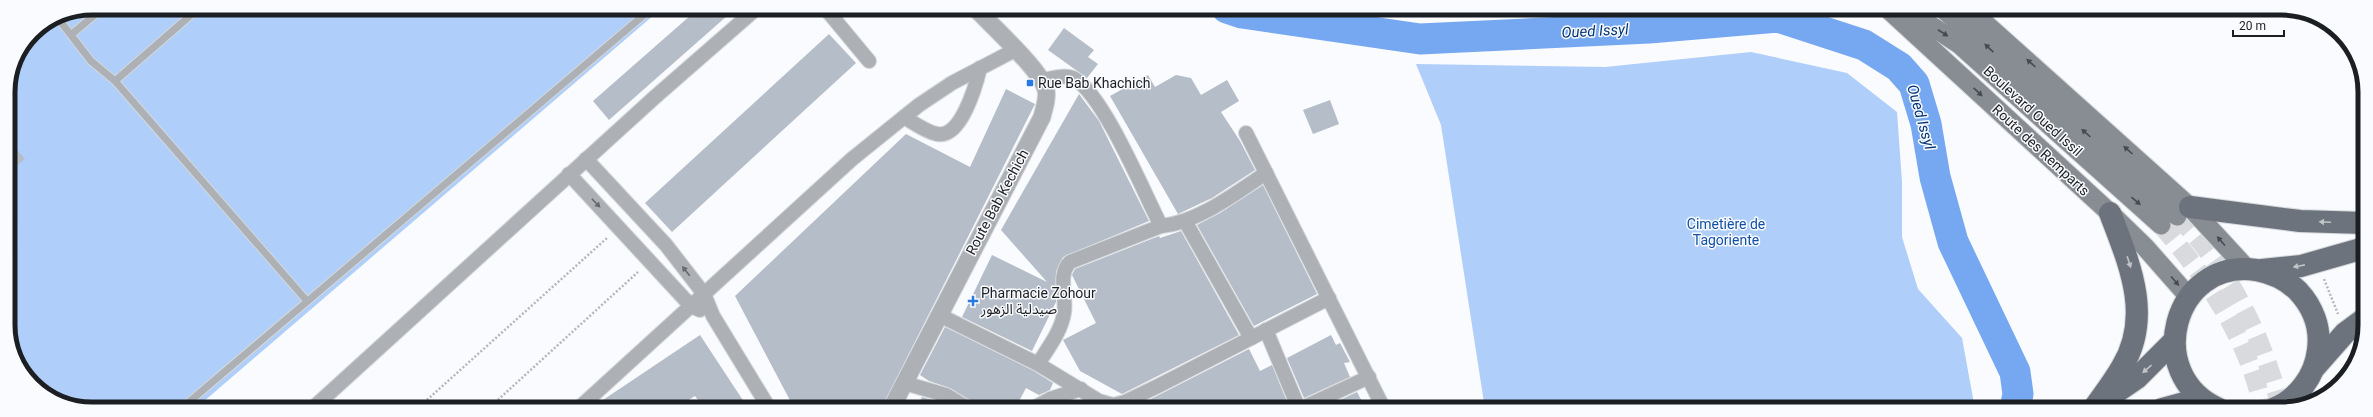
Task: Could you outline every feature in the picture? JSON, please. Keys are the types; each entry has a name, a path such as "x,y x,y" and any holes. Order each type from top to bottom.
{"main road":[{"name":"Route des Remparts","path":"1895,15 2110,213 2145,247 2189,298"},
{"name":"Boulevard Oued Issil","path":"1903,15 1927,23 1958,44 2161,225"},
{"name":"Boulevard Oued Issil","path":"1950,15 2049,100 2184,211"},
{"path":"1975,15 2184,211 2253,270 2274,275 2288,282 2302,296 2311,309 2317,324 2319,341 2313,369 2301,398 2287,401"},
{"path":"2184,211 2300,221 2358,223"},
{"path":"2097,402 2123,366 2132,346 2138,322 2137,296 2130,264 2110,213"},
{"path":"2208,402 2193,391 2182,377 2176,361 2174,341 2177,320 2189,298 2200,286 2217,276 2229,272 2318,262 2358,250"},
{"path":"2313,369 2345,333 2358,323"},
{"path":"2102,402 2137,378 2174,341"}],"street":[{"path":"320,402 586,159 749,15"},
{"path":"831,15 869,61"},
{"path":"982,15 1042,80 1058,76 1074,78 1093,95 1105,114 1161,226"},
{"path":"590,402 691,306 852,159 904,116 952,83 1015,50"},
{"path":"904,116 937,134 948,133 954,129 966,110 976,86 980,68"},
{"name":"Route Bab Kechich","path":"894,402 1042,117 1046,97 1042,80"},
{"path":"1246,133 1381,402"},
{"path":"586,159 666,245 704,294 713,316 765,402"},
{"path":"1038,364 1052,341 1064,314 1064,272 1067,265 1090,252 1161,226 1177,225 1223,201 1266,173"},
{"path":"570,174 691,306 713,316"},
{"path":"1185,221 1251,338"},
{"path":"1125,402 1329,298"},
{"path":"938,315 1038,364 1101,402"},
{"path":"1266,330 1297,402"},
{"path":"1316,402 1369,378"},
{"path":"904,383 946,395 958,402"},
{"path":"1045,402 1081,389"}],"lane":[{"path":"72,34 95,15"},
{"path":"115,81 191,15"},
{"path":"189,402 644,15"},
{"path":"62,22 91,60 115,81 307,301"}],"path":[{"path":"425,402 619,227"},
{"path":"496,402 650,261"},
{"path":"2318,262 2345,333"}],"green space":[{"path":"92,15 654,15 203,402 77,401 58,394 45,386 31,372 23,359 16,340 15,325 16,77 28,49 41,34 54,25 77,16"},
{"name":"Cimetière de Tagoriente","path":"1751,52 1847,73 1897,112 1902,182 1902,237 1918,289 1962,338 1974,402 1484,402 1441,125 1416,64 1605,67"}],"building":[{"path":"691,15 728,15 609,120 593,101"},
{"path":"1064,28 1094,50 1088,57 1098,64 1087,78 1048,50"},
{"path":"829,34 856,63 672,232 645,203"},
{"path":"1148,75 1155,87 1176,75 1191,78 1201,95 1227,80 1239,101 1221,112 1240,141 1255,170 1212,198 1178,214 1110,96"},
{"path":"1006,89 1035,104 885,402 791,402 735,296 906,134 970,167"},
{"path":"1079,94 1099,121 1149,221 1063,257 1056,272 1056,302 1032,351 962,317 992,255 1047,282 1001,230"},
{"path":"1330,100 1339,124 1313,134 1303,110"},
{"path":"15,147 25,159 15,167"},
{"path":"1263,185 1317,294 1254,326 1197,225 1220,213"},
{"path":"1181,231 1239,335 1122,394 1080,371 1063,340 1096,323 1072,275 1075,269 1159,236 1160,238"},
{"path":"945,327 1034,371 1053,383 1050,390 1039,395 1026,388 1019,402 973,402 950,388 929,381 920,375"},
{"path":"700,335 744,402 700,402 695,396 686,402 600,402"},
{"path":"1331,335 1336,345 1340,343 1350,362 1344,363 1350,377 1304,398 1287,358"},
{"path":"1249,349 1260,371 1272,365 1287,402 1145,402"},
{"path":"1357,392 1362,402 1336,402"},
{"path":"922,397 940,402 920,402"}],"waterway":[{"name":"Oued Issyl","path":"1256,15 1420,39 1649,28 1778,17 1864,45 1899,67 1914,84 1926,124 1935,177 1953,242 2015,372 2018,394 2016,402"}],"tunnel":[{"path":"2177,216 2213,258 2242,305 2265,356 2279,402"},
{"path":"2161,225 2195,267 2224,311 2237,334 2247,358 2261,402"}],"place":[{"name":"Rue Bab Khachich","path":"1030,83"},
{"name":"Pharmacie Zohour صيدلية الزهور","path":"973,301"}]}
